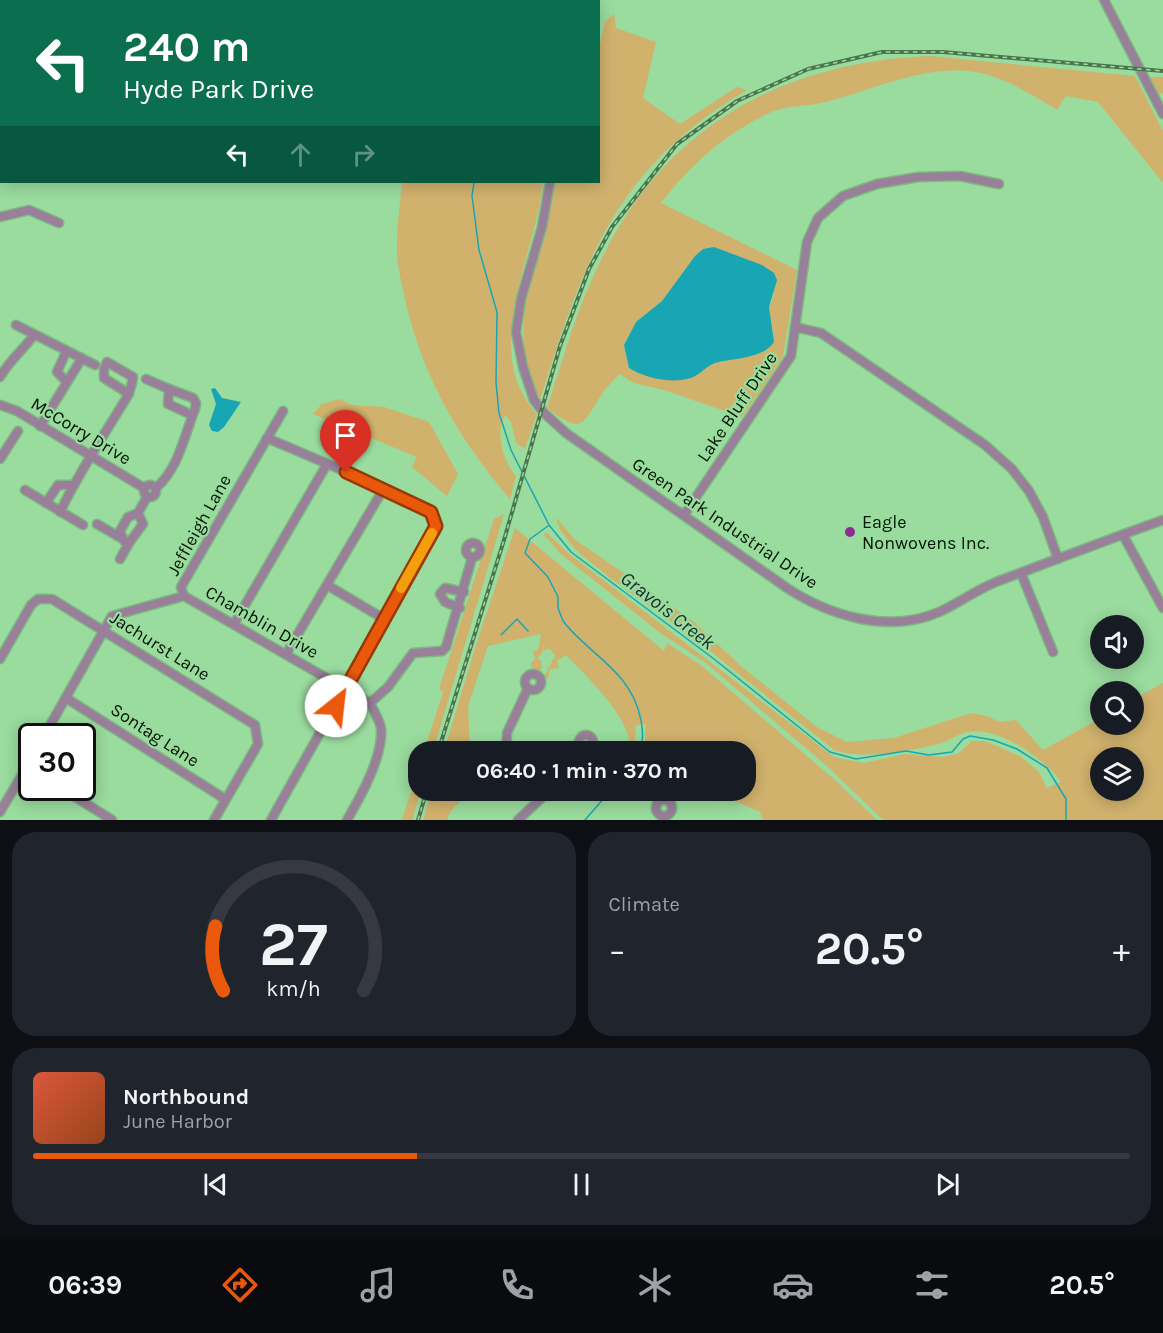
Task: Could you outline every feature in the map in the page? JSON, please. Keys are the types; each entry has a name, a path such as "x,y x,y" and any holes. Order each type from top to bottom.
{"street":[{"path":"482,0 500,0"},
{"path":"1104,0 1163,114"},
{"name":"Lake Bluff Drive","path":"684,515 791,356 807,242 818,218 843,196 877,184 918,177 960,176 999,184"},
{"name":"Green Park Industrial Drive","path":"549,183 542,227 521,299 516,332 523,367 534,400 544,413 566,433 795,593 837,614 873,621 910,619 937,613 988,585 1163,520"},
{"path":"0,217 29,210 59,223"},
{"path":"16,325 94,365"},
{"path":"795,327 821,333 985,445 1012,469 1029,491 1046,525 1058,559"},
{"path":"0,376 12,358 23,351 34,335"},
{"path":"66,352 57,372 66,381"},
{"path":"40,426 81,358"},
{"path":"120,559 143,524 138,513 146,492 155,495 156,488 169,472 180,450 196,403 193,398 146,379"},
{"path":"169,388 168,404 192,415"},
{"path":"60,512 73,485 129,394"},
{"name":"McCorry Drive","path":"0,405 17,411 146,492"},
{"name":"Jeffleigh Lane","path":"52,723 112,616 184,596 181,587 283,411"},
{"path":"1,457 18,431"},
{"path":"267,438 384,488 431,512 436,526 271,820"},
{"path":"234,624 327,464"},
{"path":"46,503 58,484 73,485"},
{"path":"286,654 384,488"},
{"path":"25,490 82,525"},
{"path":"120,538 120,531 128,517 138,513"},
{"path":"97,524 129,543"},
{"path":"1123,535 1163,608"},
{"path":"347,820 366,787 380,742 379,721 370,703 388,687 413,653 442,651 446,647 460,608 472,558"},
{"path":"1022,573 1053,652"},
{"path":"327,585 384,619"},
{"path":"460,608 445,602 440,594 445,588 464,592"},
{"name":"Chamblin Drive","path":"184,596 370,703"},
{"name":"Jachurst Lane","path":"0,659 31,605 38,599 52,599 103,629 255,725 258,732 258,744 225,799"},
{"path":"507,741 507,733 528,688"},
{"name":"Sontag Lane","path":"66,698 225,799"},
{"path":"0,812 18,784"},
{"path":"214,820 225,799"},
{"path":"82,801 112,820"},
{"path":"518,820 538,801"}],"shaded area":[{"path":"614,14 616,28 656,42 643,98 680,124 737,87 747,90 702,120 665,152 635,186 610,222 572,304 540,400 529,374 524,347 524,320 528,292 555,183 600,183 600,45 605,21"},
{"path":"930,56 1135,76 1163,131 1163,183 1098,102 1066,96 1057,110 1008,82 986,74 956,70 918,75 825,102 774,111 751,122 722,141 684,176 661,203 797,270 783,357 742,417 664,390 634,383 619,374 581,422 576,424 569,422 547,408 577,315 600,262 627,214 658,173 694,139 734,110 778,88 826,72 876,61","holes":["695,256 774,294 769,307 774,341 760,353 713,363 692,377 660,377 629,368 624,345 636,322 662,301"]},
{"path":"1148,77 1163,77 1163,93 1159,94"},
{"path":"402,183 543,183 539,210 523,270 511,331 512,361 520,389 537,414 525,449 516,443 511,422 505,415 502,422 501,438 504,455 516,476 510,499 460,432 423,358 399,273 398,227"},
{"path":"339,399 352,405 384,407 429,422 458,474 447,496 412,467 417,457 313,414 322,404"},
{"path":"504,514 436,741 427,741 443,692 439,689 494,519"},
{"path":"556,517 574,539 693,621 742,667 817,727 847,742 894,738 971,713 987,716 1000,722 1016,720 1043,750 1090,724 1090,735 1144,735 1144,693 1163,683 1163,820 883,820 828,767 706,663 659,632 562,555 543,534 547,533 568,553 834,757 864,763 905,754 943,757 959,753 972,741 985,741 1020,756 1039,772 1047,788 1061,782 1044,763 1032,754 1006,739 979,731 967,732 942,743 900,752 858,754 834,750 690,635 610,578 576,550 560,530"},
{"path":"515,528 664,651 667,643 702,666 836,781 877,820 763,820 760,812 735,801 756,801 756,741 645,741 646,724 636,725 635,741 629,741 624,726 607,699 566,655 557,661 559,668 550,669 548,678 543,678 555,656 550,649 544,650 543,644 543,652 537,658 541,661 542,668 539,672 532,669 531,662 535,660 533,651 538,650 541,634 488,646 468,706 470,741 447,741"},
{"path":"408,801 418,801 412,820 402,820"},
{"path":"429,801 460,801 450,812 447,820 423,820"}],"water":[{"path":"714,247 762,265 774,273 777,280 769,307 774,342 769,348 756,355 715,363 694,377 684,380 659,379 642,375 629,368 624,345 636,322 662,301 695,256 703,249"},
{"path":"215,388 222,398 241,402 218,432 212,431 209,425 216,404 211,389"}],"waterway":[{"name":"Gravois Creek","path":"474,183 472,196 479,250 497,312 496,383 499,413 511,450 549,525 571,552 714,659 830,752 856,759 906,751 929,755 952,752 963,739 970,736 993,740 1017,749 1047,768 1066,799 1066,820"},
{"path":"548,526 530,539 525,553 548,577 558,597 558,608 563,621 619,676 628,688 641,720 642,741"},
{"path":"501,635 517,619 528,631"},
{"path":"585,820 601,801"}],"railway":[{"path":"441,741 504,540 560,346 589,269 612,227 677,144 737,101 808,69 882,52 943,52 1163,71"},
{"path":"418,820 424,801"}],"slow traffic":[{"path":"401,588 432,533"}],"place":[{"name":"Eagle Nonwovens Inc.","path":"850,532"}],"route":[{"path":"336,706 436,526 434,515 431,512 346,472"}]}
